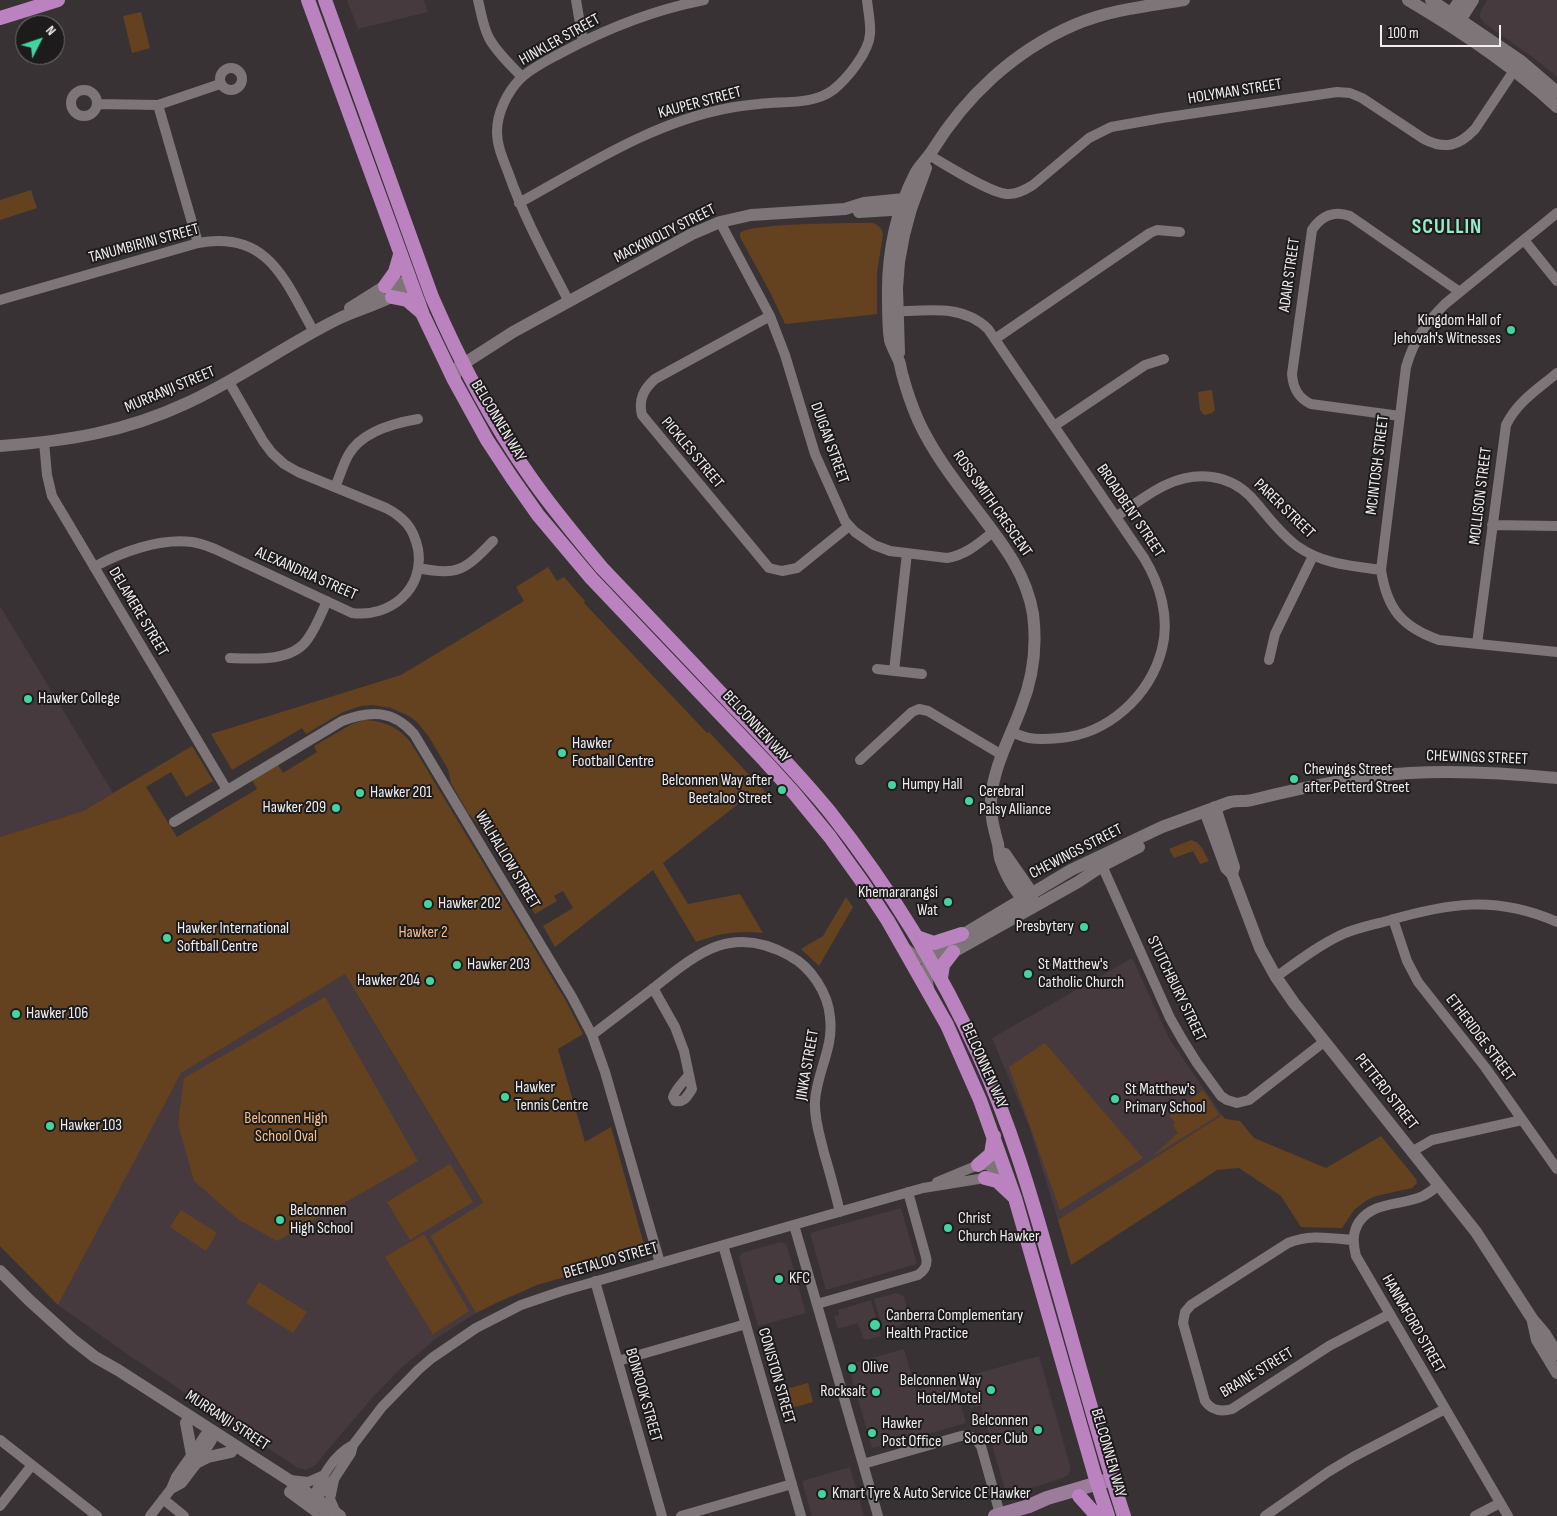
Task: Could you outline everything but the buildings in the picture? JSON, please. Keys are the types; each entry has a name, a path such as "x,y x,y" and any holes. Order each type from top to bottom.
{"main road":[{"path":"0,10 56,0"},
{"path":"0,18 56,0"},
{"name":"BELCONNEN WAY","path":"308,0 423,314 454,380 488,440 538,515 591,578 765,761 830,837 866,888 905,949 947,1025 994,1136 1015,1198 1108,1516"},
{"name":"BELCONNEN WAY","path":"325,0 432,297 462,360 492,416 528,475 602,568 776,751 828,810 879,879 941,978 980,1058 1011,1134 1028,1185 1124,1516"},
{"path":"320,32 334,26"},
{"path":"374,183 389,178"},
{"path":"400,255 389,291 407,300 423,314"},
{"path":"418,258 416,272 411,283 423,289 432,297"},
{"path":"591,578 602,568"},
{"path":"765,761 776,751"},
{"path":"917,937 934,943 962,934"},
{"path":"941,978 943,965 953,952"},
{"path":"1011,1134 1010,1156 1004,1165 1016,1170 1028,1185"},
{"path":"978,1164 991,1154 994,1136"},
{"path":"984,1178 997,1180 1015,1198"},
{"path":"997,1515 1029,1506 1047,1498 1113,1482"},
{"path":"1029,1506 1050,1505 1079,1496 1098,1487"},
{"path":"1079,1496 1096,1516"}],"street":[{"path":"478,0 488,37 496,49 522,77"},
{"path":"576,0 583,42"},
{"name":"HINKLER STREET","path":"569,302 519,203 498,145 497,131 504,102 522,77 536,67 583,42 631,20 680,2 704,0"},
{"name":"KAUPER STREET","path":"519,203 651,132 728,108 810,100 832,91 845,78 868,44 870,33 867,0"},
{"name":"ROSS SMITH CRESCENT","path":"892,312 888,282 894,234 907,204 917,170 959,112 985,84 1020,55 1046,39 1073,26 1115,12 1184,0"},
{"path":"1408,0 1452,21 1557,92"},
{"path":"1431,0 1452,21"},
{"path":"1452,21 1460,0"},
{"path":"1452,21 1473,0"},
{"path":"1518,66 1539,91 1557,107"},
{"name":"HOLYMAN STREET","path":"929,155 995,192 1011,194 1022,192 1033,185 1089,138 1111,127 1337,92 1350,93 1362,98 1424,139 1433,144 1448,146 1463,140 1475,129 1518,66"},
{"path":"97,104 158,105 220,84"},
{"path":"158,105 198,243"},
{"name":"MACKINOLTY STREET","path":"462,360 692,234 720,222 751,215 845,209 864,203 907,204"},
{"name":"ROSS SMITH CRESCENT","path":"907,204 897,288 892,312 890,341 913,407 934,451 952,478 1008,550 1027,590 1032,612 1034,628 1033,659 1029,683 1022,707 994,779 991,800 992,820 998,844 1027,896"},
{"name":"MACKINOLTY STREET","path":"845,209 852,212 879,211 907,204"},
{"path":"879,211 889,218 894,234"},
{"name":"MCINTOSH STREET","path":"1557,212 1431,318 1411,350 1406,367 1381,570 1383,587 1389,602 1398,615 1423,634 1439,640 1557,652"},
{"name":"ADAIR STREET","path":"1400,416 1311,404 1296,392 1292,374 1312,230 1317,223 1335,213 1350,216 1460,292"},
{"name":"DUIGAN STREET","path":"720,222 770,316 785,356 815,454 839,509 854,532 874,546 890,551 947,558 965,553 993,532"},
{"path":"994,338 1150,233 1157,230 1180,232"},
{"path":"1524,240 1557,282"},
{"name":"TANUMBIRINI STREET","path":"0,300 198,243 227,241 248,246 262,254 278,270 314,332"},
{"name":"MURRANJI STREET","path":"0,446 94,435 136,424 188,403 229,382 337,319 389,291 403,290 411,283"},
{"name":"BROADBENT STREET","path":"892,312 943,310 971,316 983,324 1116,517 1152,571 1159,587 1164,620 1162,649 1146,685 1133,702 1118,716 1100,727 1071,737 1030,739 1011,732"},
{"name":"PICKLES STREET","path":"770,316 655,379 645,390 641,398 640,407 642,415 769,568 782,571 797,568 849,526"},
{"path":"441,353 462,360 457,368 454,380"},
{"path":"1054,426 1145,365 1164,359"},
{"name":"MOLLISON STREET","path":"1477,644 1506,425 1515,409 1557,373"},
{"name":"ALEXANDRIA STREET","path":"94,567 114,556 156,544 191,542 214,549 352,612 363,614 388,608 403,596 411,586 418,568 419,554 416,541 407,523 397,514 386,508 298,472 284,464 263,441 229,382"},
{"path":"335,487 350,453 356,445 368,436 388,427 418,419"},
{"name":"DELAMERE STREET","path":"44,442 47,476 52,496 227,790"},
{"name":"PARER STREET","path":"1116,517 1157,489 1172,482 1196,476 1218,478 1232,483 1244,491 1292,542 1313,556 1339,564 1381,570"},
{"path":"1492,525 1557,526"},
{"path":"418,568 451,572 475,560 493,541"},
{"path":"894,671 907,553"},
{"path":"1269,660 1275,634 1313,556"},
{"path":"230,658 262,659 288,654 307,640 327,601"},
{"path":"877,668 922,674"},
{"path":"860,760 912,712 919,709 928,711 1002,755"},
{"name":"WALHALLOW STREET","path":"174,822 342,721 356,716 376,714 390,716 406,725 414,734 572,997 592,1036 605,1072 660,1263"},
{"name":"CHEWINGS STREET","path":"1100,862 1078,882 939,960 929,959 934,952 962,934 1071,870 1100,862 1164,831 1211,813 1239,799 1249,801 1285,791 1326,783 1408,773 1468,772 1557,778"},
{"name":"PETTERD STREET","path":"1211,813 1226,868 1232,874 1260,948 1276,977 1476,1232 1557,1354"},
{"name":"STUTCHBURY STREET","path":"1100,862 1170,1018 1196,1063 1221,1096 1238,1103 1249,1100 1325,1041"},
{"path":"1027,896 1032,908"},
{"path":"1276,977 1324,944 1344,934 1424,910 1451,905 1491,904 1516,908 1557,922"},
{"name":"ETHERIDGE STREET","path":"1393,919 1407,962 1418,982 1485,1067 1557,1169"},
{"name":"JINKA STREET","path":"592,1036 695,956 711,948 735,942 751,942 766,944 796,959 805,967 824,994 830,1017 829,1050 819,1078 815,1112 840,1212"},
{"path":"905,949 916,956 929,959 926,967 929,992"},
{"path":"653,988 675,1027 684,1051 689,1075"},
{"path":"1412,1151 1432,1140 1522,1120"},
{"name":"BEETALOO STREET","path":"923,1188 978,1164 1004,1165"},
{"name":"BEETALOO STREET","path":"307,1498 324,1474 346,1449 353,1444 382,1407 418,1370 461,1337 521,1305 595,1281 908,1192 984,1178 1004,1165"},
{"path":"1353,1240 1357,1225 1372,1210 1424,1196 1439,1184"},
{"path":"817,1304 918,1275 922,1272 927,1263 926,1256 908,1192"},
{"path":"794,1225 878,1516"},
{"name":"BRAINE STREET","path":"1353,1240 1301,1237 1288,1243 1191,1305 1183,1317 1183,1323 1205,1401 1214,1410 1225,1411 1232,1408 1329,1346 1390,1314"},
{"name":"HANNAFORD STREET","path":"1353,1240 1356,1256 1508,1516"},
{"name":"CONISTON STREET","path":"723,1245 801,1516"},
{"name":"MURRANJI STREET","path":"0,1271 29,1300 95,1357 118,1370 231,1452 330,1514"},
{"name":"BONROOK STREET","path":"595,1281 662,1516"},
{"name":"PETTERD STREET","path":"1533,1320 1537,1340 1557,1374"},
{"path":"618,1361 746,1324"},
{"name":"MURRANJI STREET","path":"95,1357 100,1364 114,1375 186,1423 289,1480 307,1498"},
{"path":"1265,1516 1353,1456 1445,1409"},
{"path":"186,1423 195,1458"},
{"path":"150,1516 171,1489 182,1483 210,1435"},
{"path":"863,1464 962,1436 974,1437 981,1446 997,1515"},
{"path":"0,1440 97,1516"},
{"name":"BEETALOO STREET","path":"307,1498 319,1494 334,1479 351,1453 353,1444"},
{"path":"195,1458 231,1452"},
{"path":"0,1506 32,1465"},
{"path":"289,1480 308,1482 324,1474"},
{"name":"BEETALOO STREET","path":"330,1514 330,1499 334,1479"},
{"path":"681,1516 792,1484"},
{"path":"163,1499 184,1516"},
{"path":"1475,1516 1500,1503"}],"shaded area":[{"path":"347,0 424,0 428,12 358,29"},
{"path":"1487,0 1557,0 1557,77 1484,23 1480,13"},
{"name":"Hawker College","path":"0,606 113,793 83,811 0,837"},
{"name":"St Matthew's Primary School","path":"1132,958 1170,1040 1222,1115 1058,1220 1029,1126 992,1038"},
{"name":"Belconnen High School","path":"345,974 483,1204 430,1236 476,1313 437,1338 400,1369 373,1397 315,1465 306,1470 298,1468 127,1354 58,1305 180,1073"},
{"path":"901,1208 917,1264 826,1290 810,1233"},
{"path":"780,1242 787,1246 806,1313 758,1326 739,1257 742,1253"},
{"path":"897,1293 904,1297 910,1319 898,1326 883,1330 874,1299"},
{"path":"871,1300 881,1336 866,1340 863,1338 858,1323 838,1329 834,1316 839,1315 838,1310"},
{"path":"904,1349 916,1390 954,1380 966,1423 880,1448 879,1446 872,1448 848,1365"},
{"path":"1039,1356 1070,1470 1068,1475 1063,1478 1012,1494 1007,1493 981,1406 970,1408 961,1378"},
{"path":"850,1467 864,1516 812,1516 802,1481"}],"green space":[{"path":"141,12 150,48 132,53 123,16"},
{"path":"31,190 37,208 0,220 0,200"},
{"path":"872,223 879,227 883,234 877,273 877,314 785,324 740,237 740,233 762,227 781,225"},
{"path":"1212,391 1215,410 1204,415 1200,410 1198,392"},
{"path":"548,567 557,581 564,577 585,601 584,603 769,796 747,797 663,863 688,904 740,894 763,933 729,933 696,942 653,870 555,947 543,926 573,908 563,891 554,896 557,901 535,914 488,835 468,813 451,783 448,769 429,737 417,722 391,708 372,705 361,706 343,712 306,734 302,728 232,770 211,734 401,675 524,601 516,587"},
{"name":"Hawker 2","path":"364,720 390,726 406,737 411,743 566,1001 583,1034 558,1049 585,1142 611,1127 645,1248 642,1255 537,1285 476,1313 430,1236 483,1203 345,974 181,1073 58,1305 0,1246 0,837 83,811 192,746 213,781 186,797 171,772 146,787 177,837 257,789 252,780 278,765 283,773 317,752 314,746 352,724"},
{"path":"1191,840 1200,845 1209,861 1200,864 1193,851 1174,858 1169,849"},
{"path":"846,897 853,907 819,966 801,949 823,936"},
{"name":"Belconnen High School Oval","path":"325,997 418,1161 277,1241 239,1220 194,1181 178,1124 184,1078"},
{"path":"1045,1043 1143,1158 1060,1210 1009,1067"},
{"path":"1203,1090 1219,1115 1153,1156 1178,1133 1173,1126 1175,1122 1169,1116"},
{"path":"1222,1115 1225,1119 1240,1121 1254,1138 1326,1168 1381,1136 1416,1179 1417,1183 1412,1188 1376,1196 1367,1200 1354,1210 1342,1228 1301,1227 1281,1196 1239,1168 1217,1170 1071,1265 1058,1220"},
{"path":"450,1164 473,1202 410,1240 387,1202"},
{"path":"181,1210 217,1233 206,1251 170,1227"},
{"path":"424,1234 469,1311 433,1334 385,1257"},
{"path":"259,1282 307,1312 293,1333 246,1303"},
{"path":"808,1383 813,1402 781,1411 775,1392"}],"place":[{"name":"Kingdom Hall of Jehovah's Witnesses","path":"1511,330"},
{"name":"Hawker College","path":"28,699"},
{"name":"Hawker Football Centre","path":"562,753"},
{"name":"Chewings Street after Petterd Street","path":"1294,779"},
{"name":"Humpy Hall","path":"892,785"},
{"name":"Belconnen Way after Beetaloo Street","path":"782,790"},
{"name":"Hawker 201","path":"360,793"},
{"name":"Cerebral Palsy Alliance","path":"969,801"},
{"name":"Hawker 209","path":"336,808"},
{"name":"Khemararangsi Wat","path":"948,902"},
{"name":"Hawker 202","path":"428,904"},
{"name":"Presbytery","path":"1084,927"},
{"name":"Hawker International Softball Centre","path":"167,938"},
{"name":"Hawker 203","path":"457,965"},
{"name":"St Matthew's Catholic Church","path":"1028,974"},
{"name":"Hawker 204","path":"430,981"},
{"name":"Hawker 106","path":"16,1014"},
{"name":"Hawker Tennis Centre","path":"505,1097"},
{"name":"St Matthew's Primary School","path":"1115,1099"},
{"name":"Hawker 103","path":"50,1126"},
{"name":"Belconnen High School","path":"280,1220"},
{"name":"Christ Church Hawker","path":"948,1228"},
{"name":"KFC","path":"779,1279"},
{"name":"Canberra Complementary Health Practice","path":"875,1325"},
{"name":"Olive","path":"852,1368"},
{"name":"Belconnen Way Hotel/Motel","path":"991,1390"},
{"name":"Rocksalt","path":"876,1392"},
{"name":"Belconnen Soccer Club","path":"1038,1430"},
{"name":"Hawker Post Office","path":"872,1433"},
{"name":"Kmart Tyre & Auto Service CE Hawker","path":"822,1494"}],"district":[{"name":"SCULLIN","path":"1447,228"}]}
